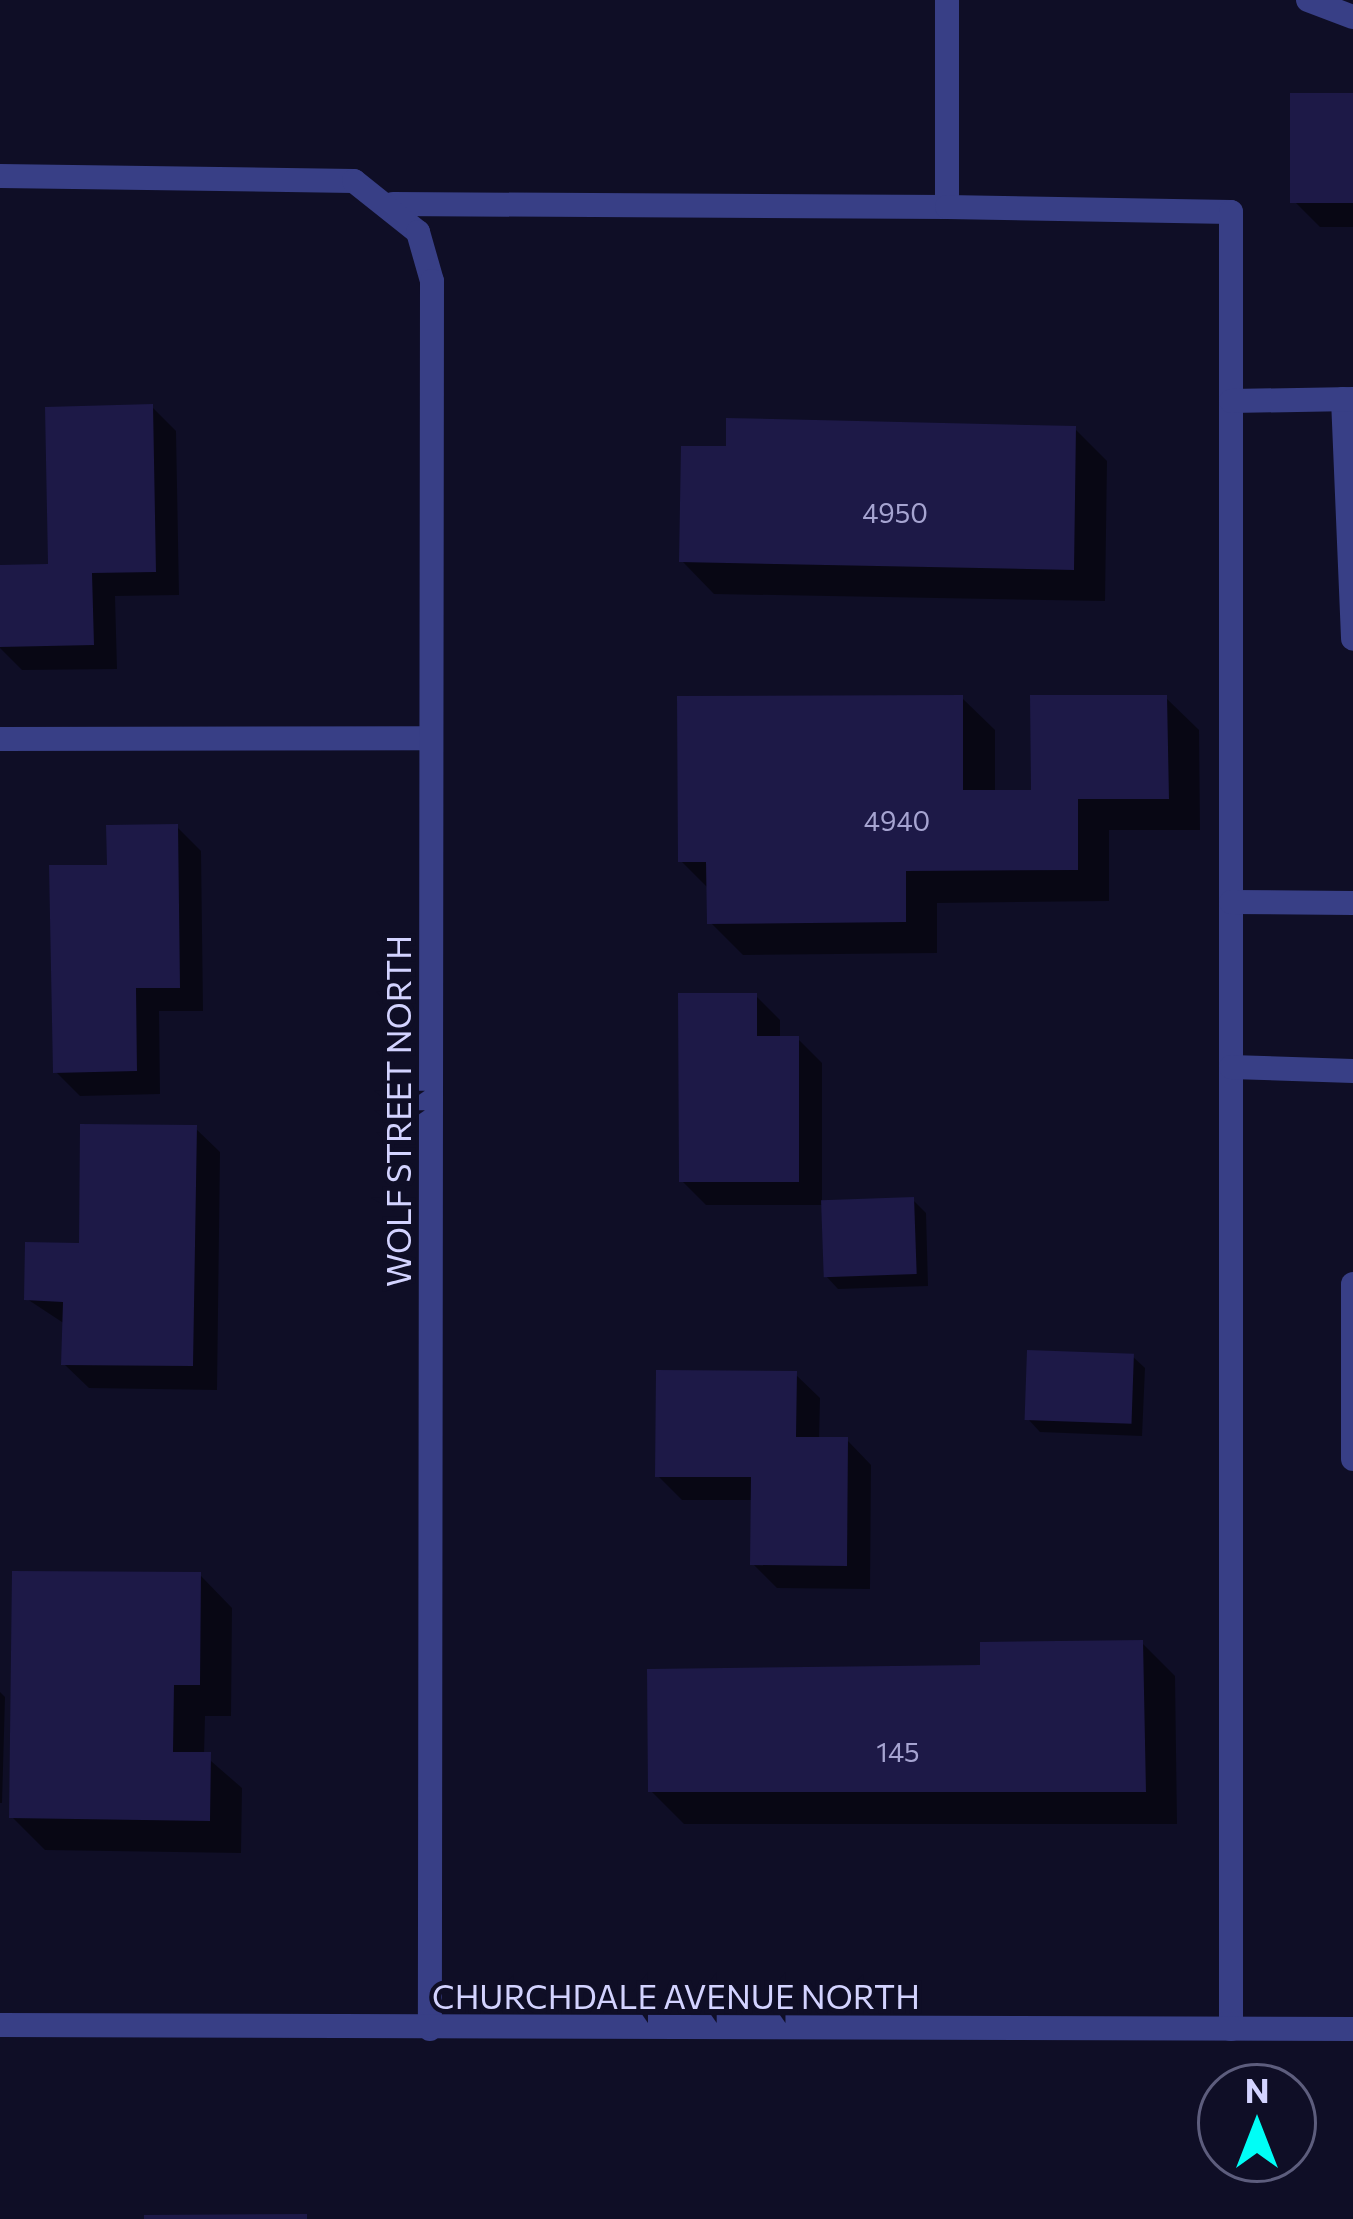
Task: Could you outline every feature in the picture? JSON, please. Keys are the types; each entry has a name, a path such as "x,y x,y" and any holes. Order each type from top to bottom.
{"street":[{"path":"946,0 947,207"},
{"path":"1308,0 1351,17"},
{"path":"0,176 354,181 393,204 1231,212 1231,2029"},
{"name":"WOLF STREET NORTH","path":"393,204 418,232 432,281 430,2029"},
{"path":"1231,401 1348,400 1353,639"},
{"path":"0,739 431,738"},
{"path":"1231,902 1353,903"},
{"path":"1231,1067 1353,1070"},
{"path":"1353,1284 1353,1459"},
{"name":"CHURCHDALE AVENUE NORTH","path":"0,2025 1353,2029"}],"building":[{"path":"1290,93 1353,93 1353,203 1290,203"},
{"path":"153,404 156,572 92,573 94,645 0,647 0,565 48,564 45,407"},
{"path":"726,418 1076,426 1074,570 679,562 681,446 726,446"},
{"path":"963,695 963,790 1031,790 1030,695 1167,695 1169,799 1078,799 1078,870 906,871 906,922 707,924 706,862 678,862 677,696"},
{"path":"178,824 180,988 136,988 137,1071 53,1073 49,865 107,865 106,825"},
{"path":"678,993 757,993 757,1036 799,1036 799,1182 679,1182"},
{"path":"80,1124 197,1125 193,1366 61,1365 63,1302 24,1300 25,1242 79,1243"},
{"path":"914,1197 917,1274 824,1277 821,1200"},
{"path":"1027,1350 1134,1354 1131,1424 1025,1420"},
{"path":"656,1370 797,1371 796,1437 848,1437 847,1566 750,1565 751,1477 655,1477"},
{"path":"12,1571 201,1572 200,1685 174,1685 173,1752 211,1752 210,1821 9,1818"},
{"path":"1143,1640 1146,1792 648,1792 647,1669 980,1665 980,1642"},
{"path":"307,2214 307,2219 144,2219 144,2215"}]}
